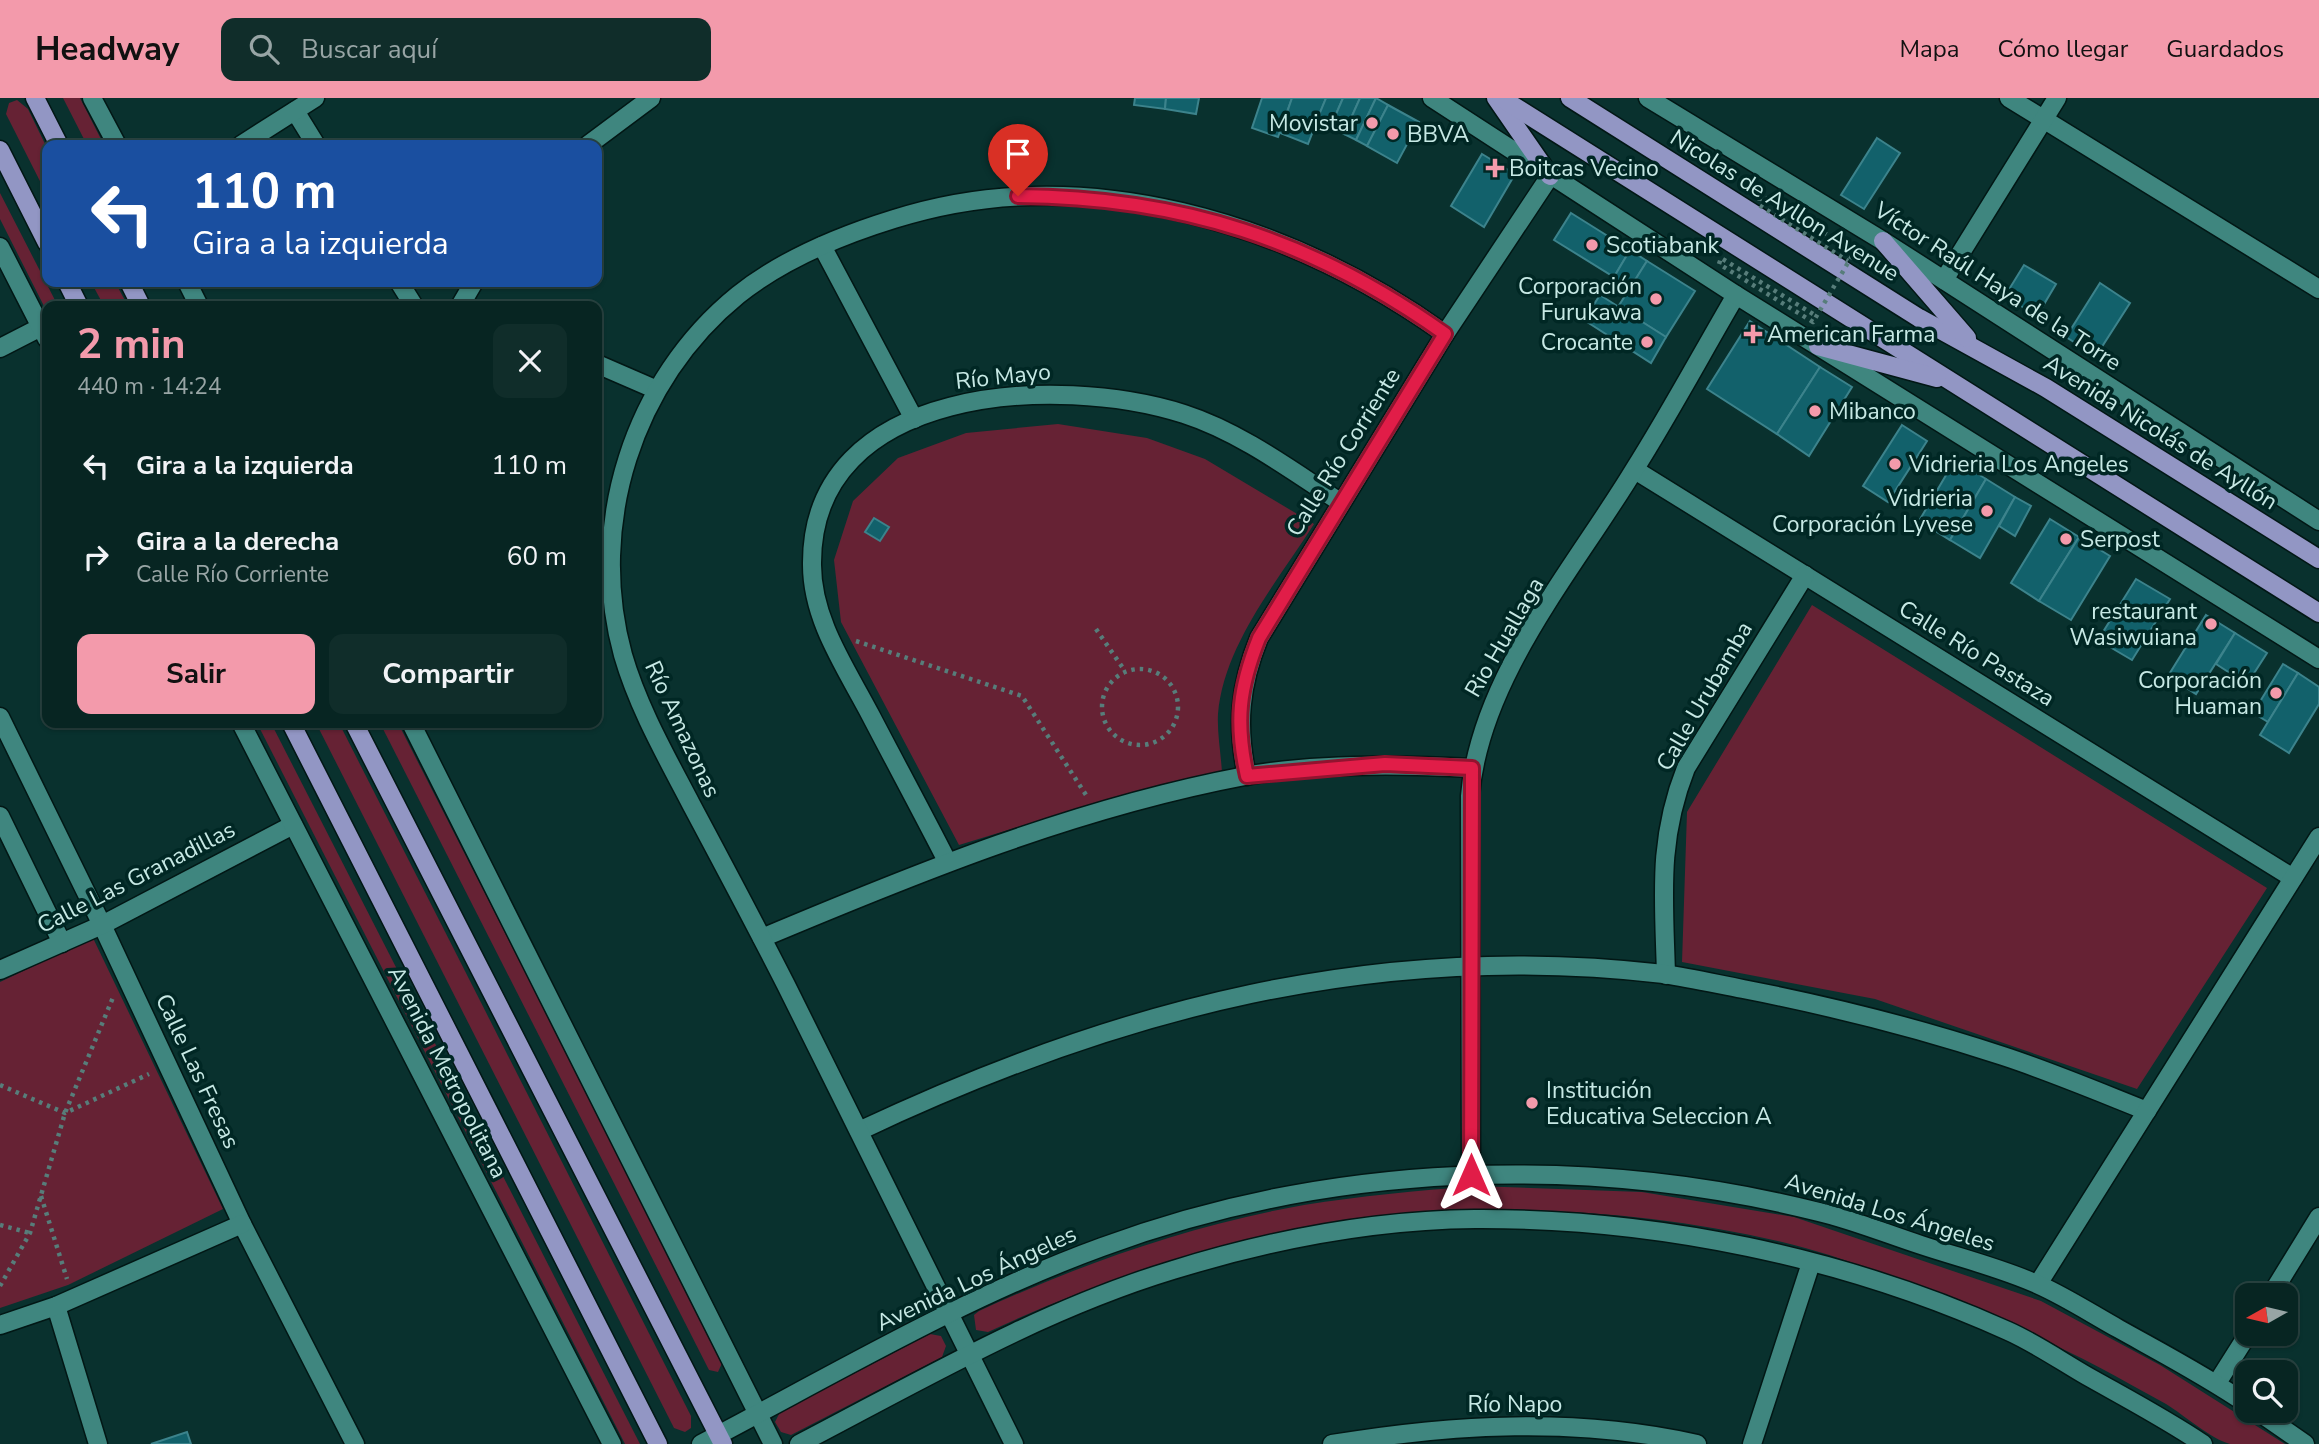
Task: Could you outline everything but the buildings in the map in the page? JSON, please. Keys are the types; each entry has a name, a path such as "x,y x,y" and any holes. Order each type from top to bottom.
{"main road":[{"path":"35,98 56,140"},
{"path":"1498,98 1550,176"},
{"path":"1498,98 2319,613"},
{"name":"Nicolas de Ayllon Avenue","path":"1570,98 1919,318 1977,349"},
{"path":"0,150 42,233"},
{"path":"1882,241 1977,349"},
{"path":"1818,346 1954,383"},
{"name":"Avenida Nicolás de Ayllón","path":"1977,349 2046,388 2319,559"},
{"name":"Avenida Metropolitana","path":"294,728 658,1444"},
{"path":"357,728 721,1439"}],"street":[{"path":"92,98 114,140"},
{"path":"248,140 315,98"},
{"path":"1432,98 1736,295 2319,659"},
{"name":"Víctor Raúl Haya de la Torre","path":"1648,98 1944,280 2319,521"},
{"path":"2009,98 2319,289"},
{"path":"1944,280 2057,98"},
{"path":"594,140 641,101"},
{"path":"295,111 313,140"},
{"name":"Calle Río Corriente","path":"1247,776 1240,743 1239,708 1246,671 1259,638 1445,334 1550,176"},
{"name":"Río Amazonas","path":"1014,1444 762,938 661,747 633,684 615,622 611,557 618,493 635,437 657,390 674,363 716,315 765,276 822,246 898,217 977,201 1018,196 1063,197 1153,206 1242,228 1295,248 1368,283 1445,334"},
{"path":"822,246 914,419"},
{"path":"0,247 42,329"},
{"name":"Rio Huallaga","path":"1471,1175 1472,768 1493,699 1526,641 1635,470 1736,295"},
{"path":"0,348 42,334"},
{"path":"602,366 657,390"},
{"name":"Río Mayo","path":"947,861 826,630 816,598 812,565 818,521 836,480 862,450 895,427 950,405 1009,396 1071,394 1122,400 1185,414 1245,441 1340,502"},
{"name":"Calle Río Pastaza","path":"1635,470 2293,878"},
{"name":"Calle Urubamba","path":"1666,975 1663,876 1665,839 1672,803 1686,768 1805,575"},
{"name":"Calle Las Fresas","path":"0,717 102,925 242,1224 355,1444"},
{"name":"Avenida Metropolitana","path":"244,728 612,1444"},
{"path":"414,728 774,1444"},
{"path":"762,938 947,861 1031,832 1147,799 1247,776 1385,764 1472,768"},
{"path":"0,816 62,943"},
{"name":"Calle Las Granadillas","path":"0,970 102,925 293,825"},
{"path":"2038,1284 2319,837"},
{"path":"859,1131 995,1070 1186,1007 1299,982 1402,971 1472,968 1597,969 1666,975 1800,1000 2003,1056 2147,1111"},
{"name":"Avenida Los Ángeles","path":"701,1444 721,1439 757,1413 1000,1289 1104,1246 1218,1211 1344,1186 1471,1175 1540,1175 1643,1181 1764,1199 1824,1213 2038,1284 2235,1396"},
{"path":"2278,1283 2319,1217"},
{"path":"799,1444 971,1355 1069,1309 1172,1270 1308,1237 1378,1226 1473,1219 1595,1225 1677,1235 1811,1263 1946,1306 2011,1332 2203,1444"},
{"path":"0,1325 56,1306 242,1224"},
{"path":"1752,1444 1811,1263"},
{"path":"56,1306 98,1444"},
{"path":"2217,1383 2240,1346"},
{"path":"2275,1423 2305,1444"},
{"name":"Río Napo","path":"1332,1444 1448,1429 1509,1426 1629,1433 1697,1444"}],"path":[{"path":"1813,314 1724,258 1719,262 1813,322 1855,251 1764,197 1758,202 1848,261"},
{"path":"1096,629 1125,671"},
{"path":"856,640 1022,696 1091,804"},
{"path":"1140,668 1156,671 1169,681 1177,695 1178,712 1173,727 1162,738 1147,745 1131,745 1117,738 1106,725 1101,710 1103,694 1111,680 1125,671 1140,668"},
{"path":"0,1286 30,1233 65,1113 114,995"},
{"path":"0,1085 65,1113 168,1065"},
{"path":"41,1196 67,1279"},
{"path":"0,1225 30,1233"}],"shaded area":[{"path":"63,98 80,98 101,140 84,140"},
{"path":"17,100 28,109 43,140 42,185 6,114 9,103"},
{"path":"0,193 42,275 42,287 48,287 55,301 42,302 0,219"},
{"path":"94,287 118,287 125,301 101,301"},
{"path":"1058,424 1147,438 1205,459 1314,524 1255,614 1230,663 1218,714 1222,773 1093,804 959,845 841,622 834,560 853,501 898,458 966,433"},
{"path":"1812,605 2267,888 2137,1089 1875,999 1682,962 1687,812"},
{"path":"260,728 274,728 640,1444 625,1444"},
{"path":"319,728 342,728 691,1416 691,1428 685,1432 674,1428"},
{"path":"383,728 401,728 723,1361 718,1372 709,1370"},
{"path":"93,938 223,1209 68,1285 0,1308 0,982"},
{"path":"1474,1186 1642,1192 1794,1217 2041,1301 2160,1365 2235,1412 2235,1423 2252,1423 2285,1444 2230,1444 2206,1432 2166,1404 2057,1346 1842,1259 1782,1242 1680,1223 1578,1212 1477,1211 1377,1219 1278,1235 1180,1259 1083,1292 988,1332 976,1330 974,1315 979,1311 1018,1293 1138,1247 1262,1213 1367,1196"},
{"path":"930,1334 941,1336 946,1346 942,1357 791,1435 781,1432 775,1422 780,1412"}],"place":[{"name":"Movistar","path":"1372,123"},
{"name":"BBVA","path":"1393,134"},
{"name":"Boitcas Vecino","path":"1495,168"},
{"name":"Scotiabank","path":"1592,245"},
{"name":"Corporación Furukawa","path":"1656,299"},
{"name":"American Farma","path":"1753,334"},
{"name":"Crocante","path":"1647,342"},
{"name":"Mibanco","path":"1815,411"},
{"name":"Vidrieria Los Angeles","path":"1895,464"},
{"name":"Vidrieria Corporación Lyvese","path":"1987,511"},
{"name":"Serpost","path":"2066,539"},
{"name":"restaurant Wasiwuiana","path":"2211,624"},
{"name":"Corporación Huaman","path":"2276,693"},
{"name":"Institución Educativa Seleccion A","path":"1532,1103"}],"route":[{"path":"1018,196 1086,198 1153,206 1242,228 1326,261 1368,283 1445,334 1259,638 1246,671 1239,708 1240,743 1247,776 1385,764 1472,768 1471,1175"}]}
